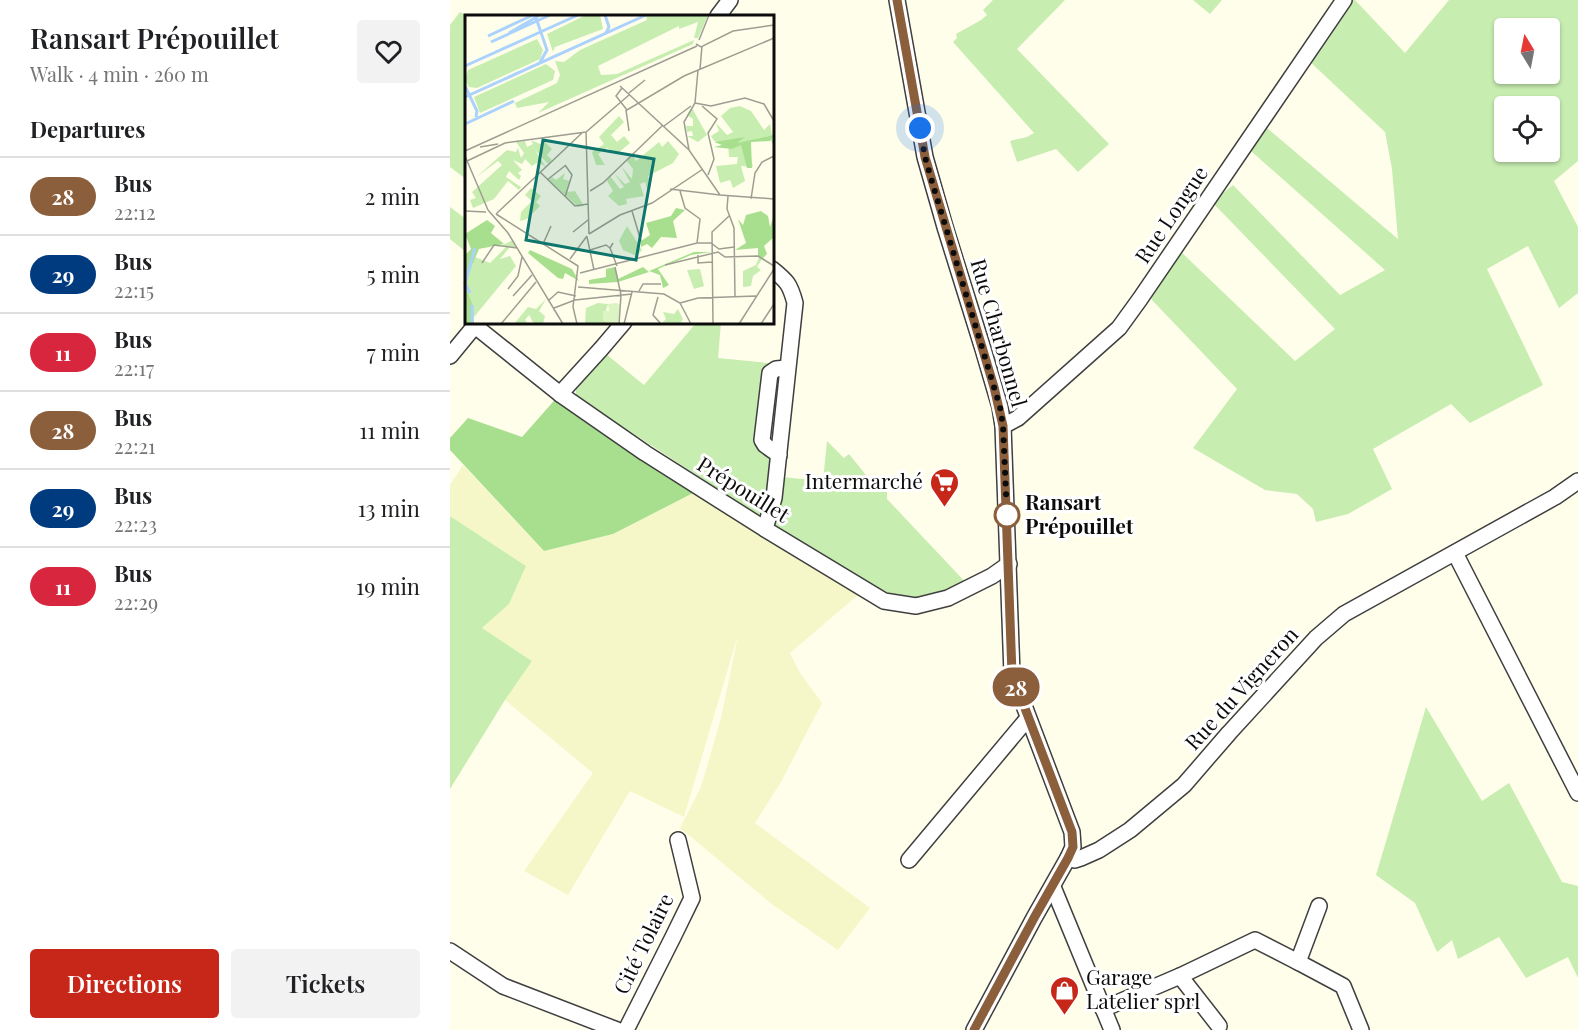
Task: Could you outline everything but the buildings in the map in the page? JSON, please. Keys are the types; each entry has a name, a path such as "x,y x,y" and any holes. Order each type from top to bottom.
{"street":[{"path":"719,15 730,0"},
{"name":"Rue Charbonnel","path":"897,0 925,157 994,387 1003,426 1012,674 1072,832 1073,847 1068,858"},
{"name":"Rue Longue","path":"1003,426 1018,418 1119,328 1344,0"},
{"path":"765,529 774,498 778,455 762,440 770,374 776,369 787,368 795,303 791,288 774,271"},
{"path":"450,356 477,324"},
{"name":"Prépouillet","path":"477,324 560,394 645,453 884,602 916,606 948,598 992,576 1009,564"},
{"path":"560,394 622,324"},
{"name":"Rue du Vigneron","path":"1068,858 1075,860 1099,850 1130,830 1184,785 1316,638 1344,614 1555,497 1578,481"},
{"path":"1455,553 1578,793"},
{"path":"909,860 1028,718"},
{"name":"Cité Tolaire","path":"626,1030 692,898 678,840"},
{"path":"974,1030 1068,858"},
{"path":"1053,887 1112,1030"},
{"path":"1298,962 1319,906"},
{"path":"1103,1009 1255,940 1343,986 1361,1030"},
{"path":"450,951 502,986 617,1030"},
{"path":"1180,976 1219,1026"}],"green space":[{"path":"993,0 1065,0 1017,49 1109,144 1078,172 1056,149 1017,162 1010,141 1034,133 953,42 957,38 956,34 987,15 983,10"},
{"path":"1193,0 1222,0 1210,14"},
{"path":"1348,0 1355,0 1405,53 1449,0 1578,0 1578,161 1554,181 1578,227 1578,293 1559,308 1528,246 1487,269 1543,385 1470,423 1451,404 1373,449 1392,489 1348,514 1316,522 1313,509 1297,494 1265,490 1193,448 1237,389 1152,300 1149,290 1178,249 1295,361 1335,329 1212,202 1233,185 1340,295 1385,270 1251,151 1267,128 1398,239 1392,169 1385,132 1307,59"},
{"path":"460,12 465,15 465,178 450,167 450,25"},
{"path":"450,207 465,218 465,251 450,239"},
{"path":"695,324 721,324 718,358 788,365 773,503 759,516 576,396 576,388 606,354 644,385"},
{"path":"560,394 701,489 613,534 544,551 450,450 450,438 468,418 522,437"},
{"path":"827,441 844,458 849,454 878,490 887,485 887,499 970,587 916,606 873,590 774,531 782,477 823,481"},
{"path":"463,465 544,551 613,534 701,489 865,589 790,653 800,673 822,703 781,782 755,823 870,908 838,950 773,905 680,828 701,787 721,718 738,635 684,817 630,791 568,895 524,871 593,773 505,700 532,661 482,628 509,604 526,566 450,516 450,485"},
{"path":"450,516 526,566 509,604 482,628 532,661 450,789"},
{"path":"1426,707 1482,801 1509,783 1562,882 1578,886 1578,978 1568,957 1526,978 1499,937 1458,959 1452,940 1437,952 1415,903 1376,875"}],"bus line":[{"name":"28","path":"897,0 925,157 1000,407 1006,482 1012,674 1072,832 1073,847 1068,858 974,1030"}],"place":[{"name":"Intermarché","path":"944,508"},
{"name":"Ransart Prépouillet","path":"1007,515"},
{"name":"Garage Latelier sprl","path":"1065,1016"}],"route":[{"path":"920,128 933,185 1000,407 1007,515"}]}
